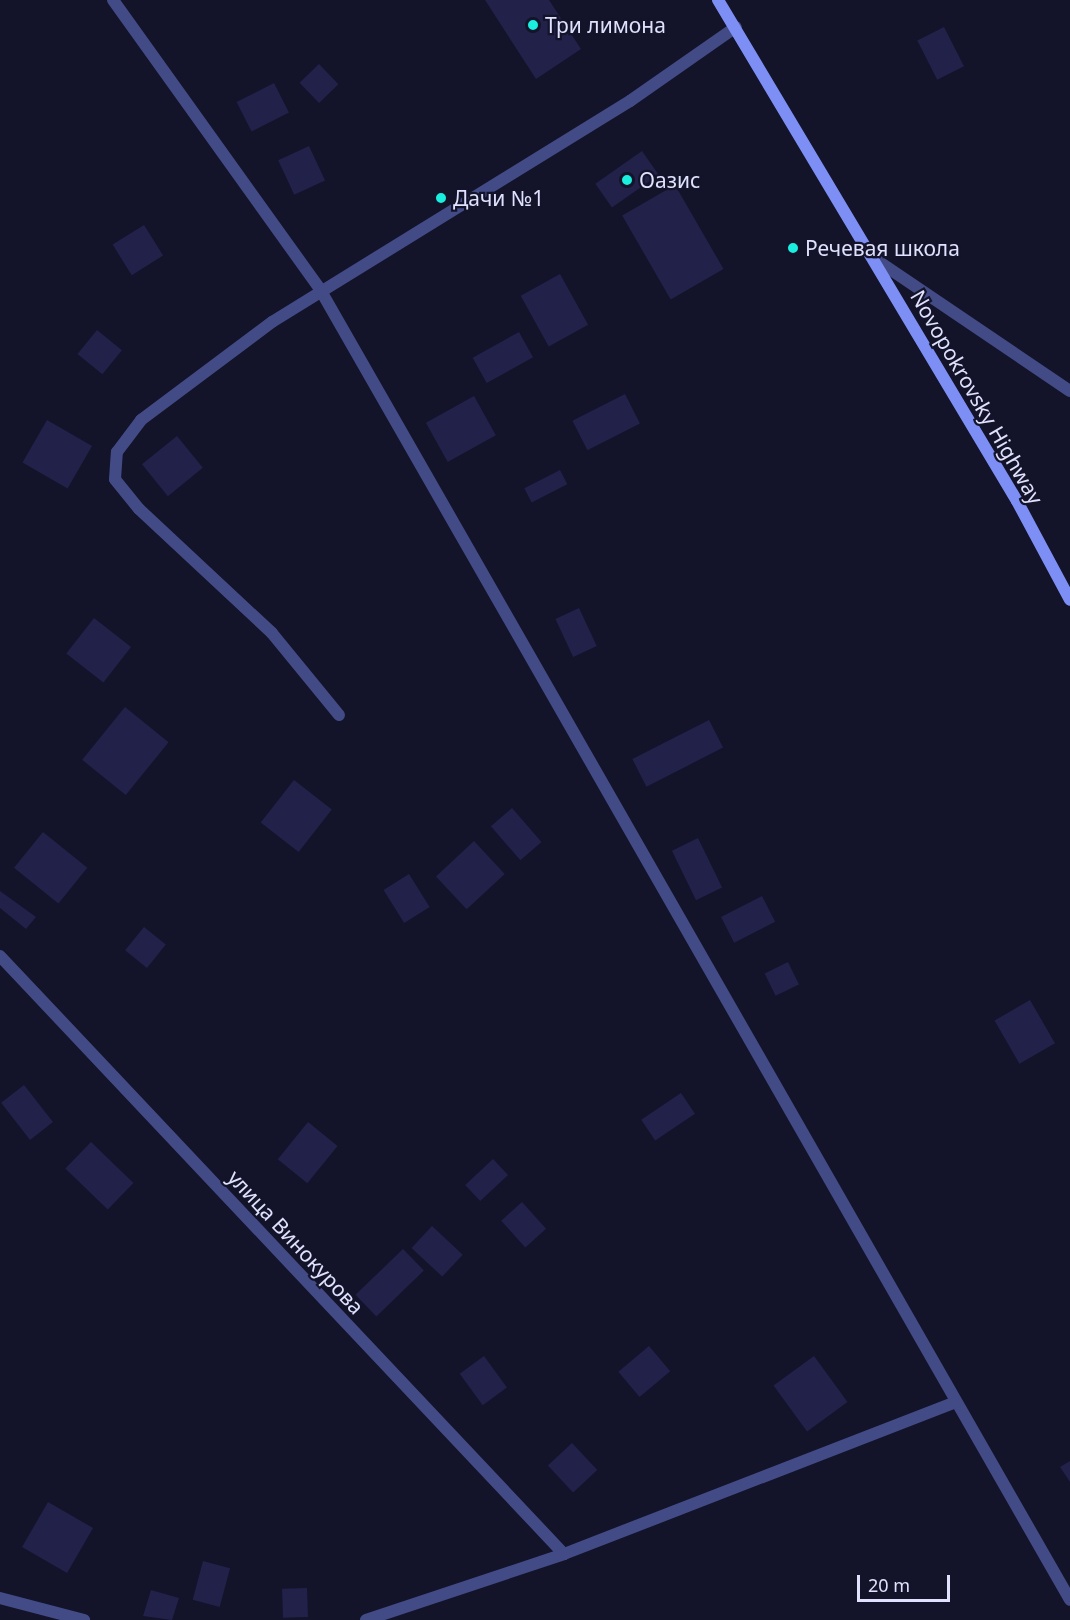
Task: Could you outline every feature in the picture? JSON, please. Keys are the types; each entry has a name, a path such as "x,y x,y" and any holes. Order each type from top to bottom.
{"main road":[{"name":"Novopokrovsky Highway","path":"718,0 872,257 1070,600"}],"street":[{"path":"113,0 321,291 1070,1600"},
{"path":"339,715 272,633 139,509 115,480 117,452 141,420 321,291 630,101 736,27"},
{"path":"872,257 1070,392"},
{"name":"улица Винокурова","path":"0,956 564,1554"},
{"path":"366,1620 564,1554 955,1402"},
{"path":"0,1598 84,1620"}],"building":[{"name":"Три лимона","path":"485,0 549,0 581,49 536,79"},
{"path":"944,27 964,66 937,80 917,41"},
{"path":"319,64 338,84 319,103 300,83"},
{"path":"274,83 289,112 252,131 237,102"},
{"path":"309,146 325,180 294,195 278,160"},
{"name":"Оазис","path":"642,151 659,175 612,207 595,184"},
{"path":"675,185 724,269 671,300 622,216"},
{"path":"144,225 163,256 132,275 113,245"},
{"path":"560,274 588,325 549,347 521,296"},
{"path":"97,330 122,350 102,374 77,354"},
{"path":"519,332 533,357 487,383 473,358"},
{"path":"625,394 640,423 587,450 572,421"},
{"path":"474,396 496,435 448,462 426,423"},
{"path":"47,420 92,446 68,488 22,462"},
{"path":"177,436 203,468 168,496 142,464"},
{"path":"560,470 567,484 532,502 524,488"},
{"path":"579,608 597,646 573,657 555,619"},
{"path":"94,618 131,647 103,682 66,653"},
{"path":"125,707 169,742 126,795 82,760"},
{"path":"709,720 723,748 646,787 632,759"},
{"path":"294,780 332,810 299,852 261,823"},
{"path":"512,808 542,842 520,860 491,826"},
{"path":"43,832 87,868 58,904 14,868"},
{"path":"698,838 722,887 696,900 672,851"},
{"path":"474,841 505,874 467,909 436,876"},
{"path":"409,874 430,907 404,923 384,890"},
{"path":"0,891 36,917 26,929 0,908"},
{"path":"762,896 775,922 734,943 721,917"},
{"path":"144,927 166,945 147,968 125,950"},
{"path":"788,962 799,984 776,996 765,973"},
{"path":"1030,1000 1055,1043 1019,1064 994,1020"},
{"path":"24,1085 53,1122 30,1140 1,1103"},
{"path":"681,1093 695,1114 655,1141 641,1120"},
{"path":"308,1122 338,1146 307,1183 278,1159"},
{"path":"91,1142 133,1183 108,1210 65,1169"},
{"path":"493,1159 508,1175 480,1201 465,1185"},
{"path":"522,1202 546,1229 525,1247 501,1221"},
{"path":"432,1226 463,1255 442,1277 412,1248"},
{"path":"403,1249 424,1271 376,1316 356,1295"},
{"path":"649,1346 670,1371 640,1397 618,1372"},
{"path":"484,1356 507,1388 483,1405 460,1374"},
{"path":"814,1356 848,1402 807,1432 774,1385"},
{"path":"572,1443 597,1470 573,1493 548,1466"},
{"path":"1070,1461 1070,1482 1060,1467"},
{"path":"48,1502 93,1528 67,1573 22,1547"},
{"path":"203,1561 230,1568 220,1607 193,1600"},
{"path":"307,1588 308,1617 283,1618 282,1589"},
{"path":"151,1590 179,1598 172,1620 143,1616"}],"place":[{"name":"Три лимона","path":"533,25"},
{"name":"Оазис","path":"627,180"},
{"name":"Дачи №1","path":"441,198"},
{"name":"Речевая школа","path":"793,248"}]}
